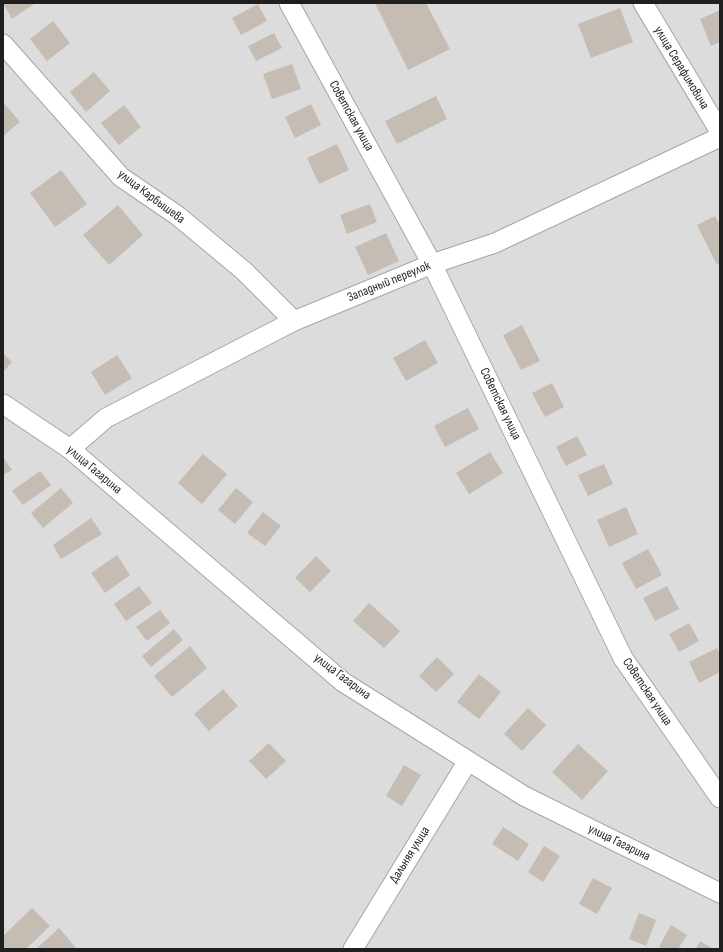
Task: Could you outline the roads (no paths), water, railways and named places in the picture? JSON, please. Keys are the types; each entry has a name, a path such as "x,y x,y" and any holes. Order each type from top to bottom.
{"street":[{"name":"Советская улица","path":"289,3 432,264 624,658 720,798"},
{"name":"улица Серафимовича","path":"643,3 720,132"},
{"name":"улица Карбышева","path":"3,44 121,177 178,216 232,261 294,320"},
{"name":"Западный переулок","path":"70,449 106,418 294,320 432,264 495,243 720,137"},
{"name":"улица Гагарина","path":"3,404 70,449 343,682 524,796 720,893"},
{"name":"Дальняя улица","path":"352,949 468,761"}]}
